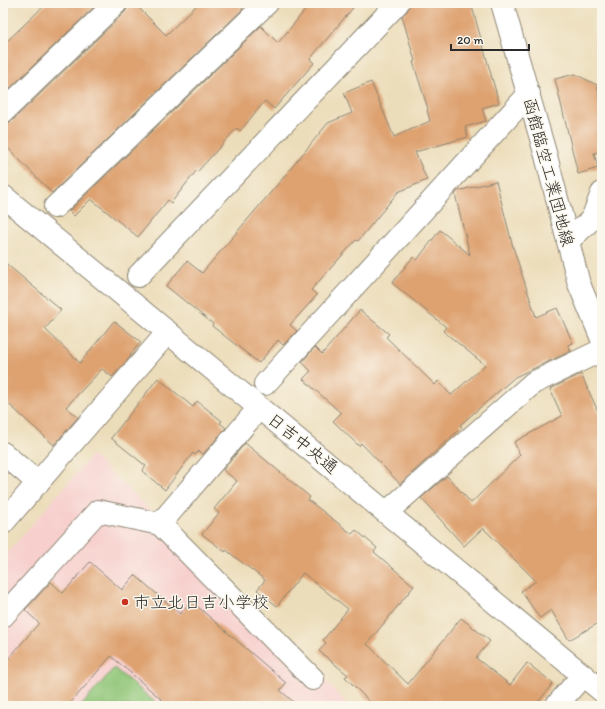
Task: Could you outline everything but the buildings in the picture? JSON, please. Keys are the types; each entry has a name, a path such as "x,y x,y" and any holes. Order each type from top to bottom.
{"street":[{"path":"3,112 116,3"},
{"path":"55,207 267,3"},
{"path":"138,276 398,3"},
{"name":"函館臨空工業団地線","path":"502,3 546,156 579,284 602,339"},
{"path":"265,384 529,94"},
{"path":"568,241 592,219 602,193"},
{"name":"日吉中央通","path":"3,196 602,691"},
{"path":"3,523 168,332"},
{"path":"387,512 533,383 602,350"},
{"path":"160,524 259,408"},
{"path":"3,453 38,483"},
{"path":"3,616 98,511 160,524 313,679"},
{"path":"556,706 583,675"}],"shaded area":[{"name":"市立北日吉小学校","path":"92,455 294,645 349,706 3,706 3,558"}],"green space":[{"path":"114,668 160,706 81,706"}],"place":[{"name":"市立北日吉小学校","path":"125,602"}]}
